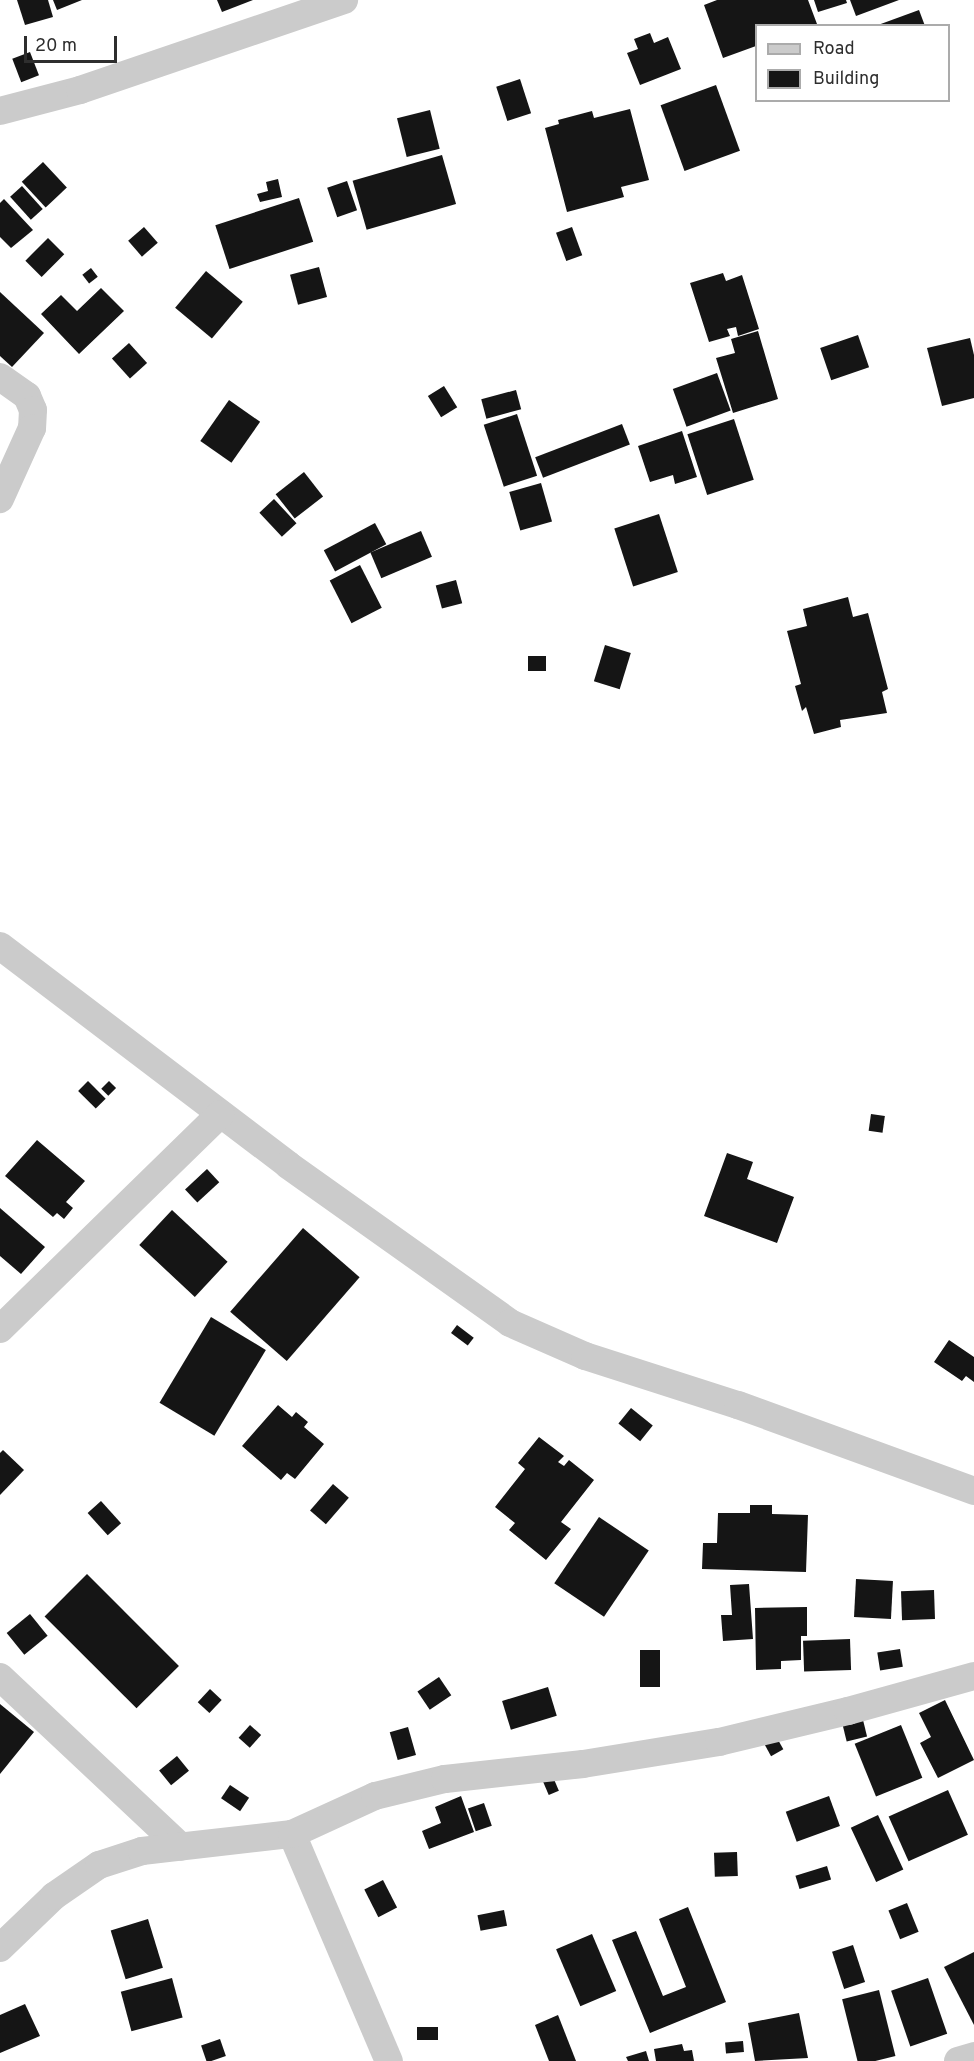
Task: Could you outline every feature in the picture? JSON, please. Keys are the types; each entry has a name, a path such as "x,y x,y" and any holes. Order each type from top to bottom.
{"street":[{"path":"0,111 80,90 344,0"},
{"path":"0,377 27,396 33,410 32,428 0,499"},
{"path":"0,946 220,1114 510,1323 585,1356 738,1405 974,1491"},
{"path":"0,1329 220,1114"},
{"path":"0,1948 54,1896 99,1865 142,1851 292,1834 375,1796 445,1779 583,1764 719,1742 848,1711 974,1676"},
{"path":"0,1677 181,1847"},
{"path":"292,1834 389,2061"},
{"path":"958,2061 974,2056"}],"building":[{"path":"17,0 48,0 53,17 25,25"},
{"path":"53,0 82,0 57,10"},
{"path":"217,0 253,0 222,12"},
{"path":"717,0 808,0 817,24 755,24 755,46 723,58 704,5"},
{"path":"814,0 846,0 847,3 818,12"},
{"path":"850,0 899,0 856,16"},
{"path":"919,10 924,24 881,24"},
{"path":"650,33 654,43 668,37 681,69 640,85 627,53 638,49 634,39"},
{"path":"30,52 39,75 21,82 12,59"},
{"path":"520,79 531,113 507,121 496,87"},
{"path":"716,85 740,151 684,171 661,105"},
{"path":"630,109 649,180 621,187 624,197 567,212 545,128 559,124 558,120 592,111 594,118"},
{"path":"430,110 440,149 407,157 397,118"},
{"path":"442,155 456,204 367,230 353,181"},
{"path":"43,162 67,188 46,207 22,182"},
{"path":"278,179 282,197 260,202 257,194 268,191 266,182"},
{"path":"347,181 357,210 337,217 327,188"},
{"path":"22,186 43,209 31,220 10,197"},
{"path":"299,198 313,242 230,269 215,225"},
{"path":"4,199 33,230 11,248 0,237 0,203"},
{"path":"144,227 158,243 142,257 128,241"},
{"path":"572,227 582,255 566,261 556,233"},
{"path":"48,238 64,254 42,277 25,261"},
{"path":"319,267 327,297 298,305 290,275"},
{"path":"91,268 98,277 89,283 82,275"},
{"path":"206,271 243,302 212,339 175,308"},
{"path":"723,273 726,281 742,275 759,329 738,336 736,327 727,329 730,336 709,342 690,283"},
{"path":"101,288 124,311 79,354 41,314 61,295 77,311"},
{"path":"0,292 44,333 12,367 0,356"},
{"path":"758,331 778,399 733,413 716,358 735,353 731,339"},
{"path":"858,335 869,367 831,380 820,348"},
{"path":"970,338 974,355 974,398 942,406 927,348"},
{"path":"129,343 147,363 130,378 112,358"},
{"path":"717,373 731,411 687,427 673,389"},
{"path":"444,386 457,407 441,417 428,396"},
{"path":"516,390 521,409 486,419 481,399"},
{"path":"229,400 260,422 231,463 200,441"},
{"path":"517,414 537,476 504,487 484,425"},
{"path":"734,419 754,480 707,495 687,434"},
{"path":"622,424 630,445 543,478 535,457"},
{"path":"682,431 697,477 675,484 673,475 650,482 638,446"},
{"path":"304,472 323,496 295,519 276,494"},
{"path":"541,483 552,521 520,531 509,492"},
{"path":"274,499 297,523 282,537 259,513"},
{"path":"659,514 678,572 633,587 614,529"},
{"path":"375,523 386,544 335,571 324,550"},
{"path":"421,531 432,557 381,578 370,552"},
{"path":"360,565 382,608 351,623 330,580"},
{"path":"456,580 462,603 442,609 436,585"},
{"path":"848,597 853,617 868,613 888,689 882,692 887,713 840,720 841,727 814,734 806,707 802,711 795,686 801,684 787,631 807,626 803,609"},
{"path":"605,645 631,653 620,689 594,681"},
{"path":"528,656 546,656 546,671 528,671"},
{"path":"88,1081 106,1099 96,1109 78,1091"},
{"path":"109,1081 116,1088 108,1096 101,1089"},
{"path":"871,1114 885,1116 882,1133 869,1131"},
{"path":"37,1140 85,1181 66,1202 73,1208 64,1219 57,1213 53,1217 5,1176"},
{"path":"727,1153 753,1162 747,1179 794,1197 777,1243 704,1216"},
{"path":"207,1169 219,1182 197,1203 185,1189"},
{"path":"0,1208 45,1247 21,1274 0,1256"},
{"path":"172,1210 228,1262 195,1297 139,1245"},
{"path":"303,1228 360,1277 287,1361 230,1312"},
{"path":"211,1317 266,1350 214,1436 159,1403"},
{"path":"457,1325 474,1338 468,1346 451,1333"},
{"path":"949,1340 974,1357 974,1382 966,1376 962,1381 934,1362"},
{"path":"278,1405 292,1417 296,1412 308,1422 304,1427 324,1444 295,1479 287,1473 281,1480 242,1446"},
{"path":"631,1408 653,1426 640,1441 618,1424"},
{"path":"539,1437 564,1456 558,1462 564,1466 569,1460 594,1480 561,1522 571,1529 546,1560 509,1530 515,1523 495,1507 525,1469 518,1463"},
{"path":"3,1450 24,1470 0,1495 0,1453"},
{"path":"333,1484 349,1498 326,1524 310,1510"},
{"path":"101,1501 121,1523 108,1535 88,1513"},
{"path":"750,1505 772,1505 772,1514 808,1515 806,1572 702,1569 703,1543 717,1543 718,1513 750,1513"},
{"path":"599,1517 649,1551 604,1617 554,1583"},
{"path":"87,1574 179,1666 136,1708 45,1616"},
{"path":"856,1579 893,1581 891,1619 854,1617"},
{"path":"749,1584 753,1639 723,1641 721,1615 732,1615 730,1585"},
{"path":"934,1590 935,1619 902,1620 901,1591"},
{"path":"807,1607 807,1636 801,1636 801,1660 781,1661 781,1669 756,1670 755,1608"},
{"path":"30,1614 48,1636 24,1655 7,1633"},
{"path":"850,1639 851,1670 804,1672 803,1641"},
{"path":"900,1649 903,1667 880,1670 877,1653"},
{"path":"640,1650 660,1650 660,1687 640,1687"},
{"path":"439,1677 451,1695 430,1710 417,1692"},
{"path":"548,1687 557,1716 511,1730 502,1701"},
{"path":"210,1689 222,1700 209,1713 198,1702"},
{"path":"945,1700 974,1760 938,1778 920,1743 931,1737 919,1713"},
{"path":"0,1704 34,1732 0,1774"},
{"path":"862,1716 867,1736 847,1741 842,1721"},
{"path":"250,1725 261,1735 250,1748 239,1738"},
{"path":"901,1725 922,1778 876,1797 855,1744"},
{"path":"408,1727 416,1755 398,1760 390,1732"},
{"path":"777,1738 783,1749 771,1756 765,1745"},
{"path":"177,1756 189,1771 171,1785 159,1770"},
{"path":"553,1777 559,1791 549,1795 543,1781"},
{"path":"230,1785 249,1798 240,1811 221,1798"},
{"path":"948,1790 968,1835 909,1861 889,1816"},
{"path":"461,1796 474,1832 429,1849 422,1831 441,1823 435,1807"},
{"path":"829,1796 840,1826 797,1842 786,1812"},
{"path":"484,1803 492,1826 476,1831 468,1809"},
{"path":"878,1815 903,1869 876,1882 851,1828"},
{"path":"737,1852 738,1876 715,1877 714,1853"},
{"path":"827,1866 831,1879 800,1889 795,1876"},
{"path":"383,1880 397,1908 378,1917 364,1890"},
{"path":"907,1903 919,1932 900,1939 888,1910"},
{"path":"688,1907 726,2002 650,2033 612,1940 636,1931 663,1996 686,1987 659,1919"},
{"path":"504,1910 507,1926 481,1931 477,1915"},
{"path":"148,1919 163,1968 126,1979 111,1930"},
{"path":"592,1934 616,1991 580,2006 556,1949"},
{"path":"853,1945 865,1982 844,1989 832,1952"},
{"path":"974,1952 974,2025 944,1967"},
{"path":"172,1978 183,2018 131,2031 121,1992"},
{"path":"928,1978 947,2034 910,2046 891,1991"},
{"path":"879,1990 895,2056 875,2061 858,2061 842,1999"},
{"path":"25,2004 40,2036 0,2053 0,2015"},
{"path":"799,2013 808,2058 755,2061 748,2023"},
{"path":"558,2015 576,2061 549,2061 535,2025"},
{"path":"417,2027 438,2027 438,2040 417,2040"},
{"path":"220,2039 226,2056 206,2061 201,2046"},
{"path":"743,2041 744,2052 726,2054 725,2043"},
{"path":"682,2044 684,2051 692,2050 694,2061 656,2061 654,2049"},
{"path":"646,2051 649,2061 628,2061 626,2057"}]}
